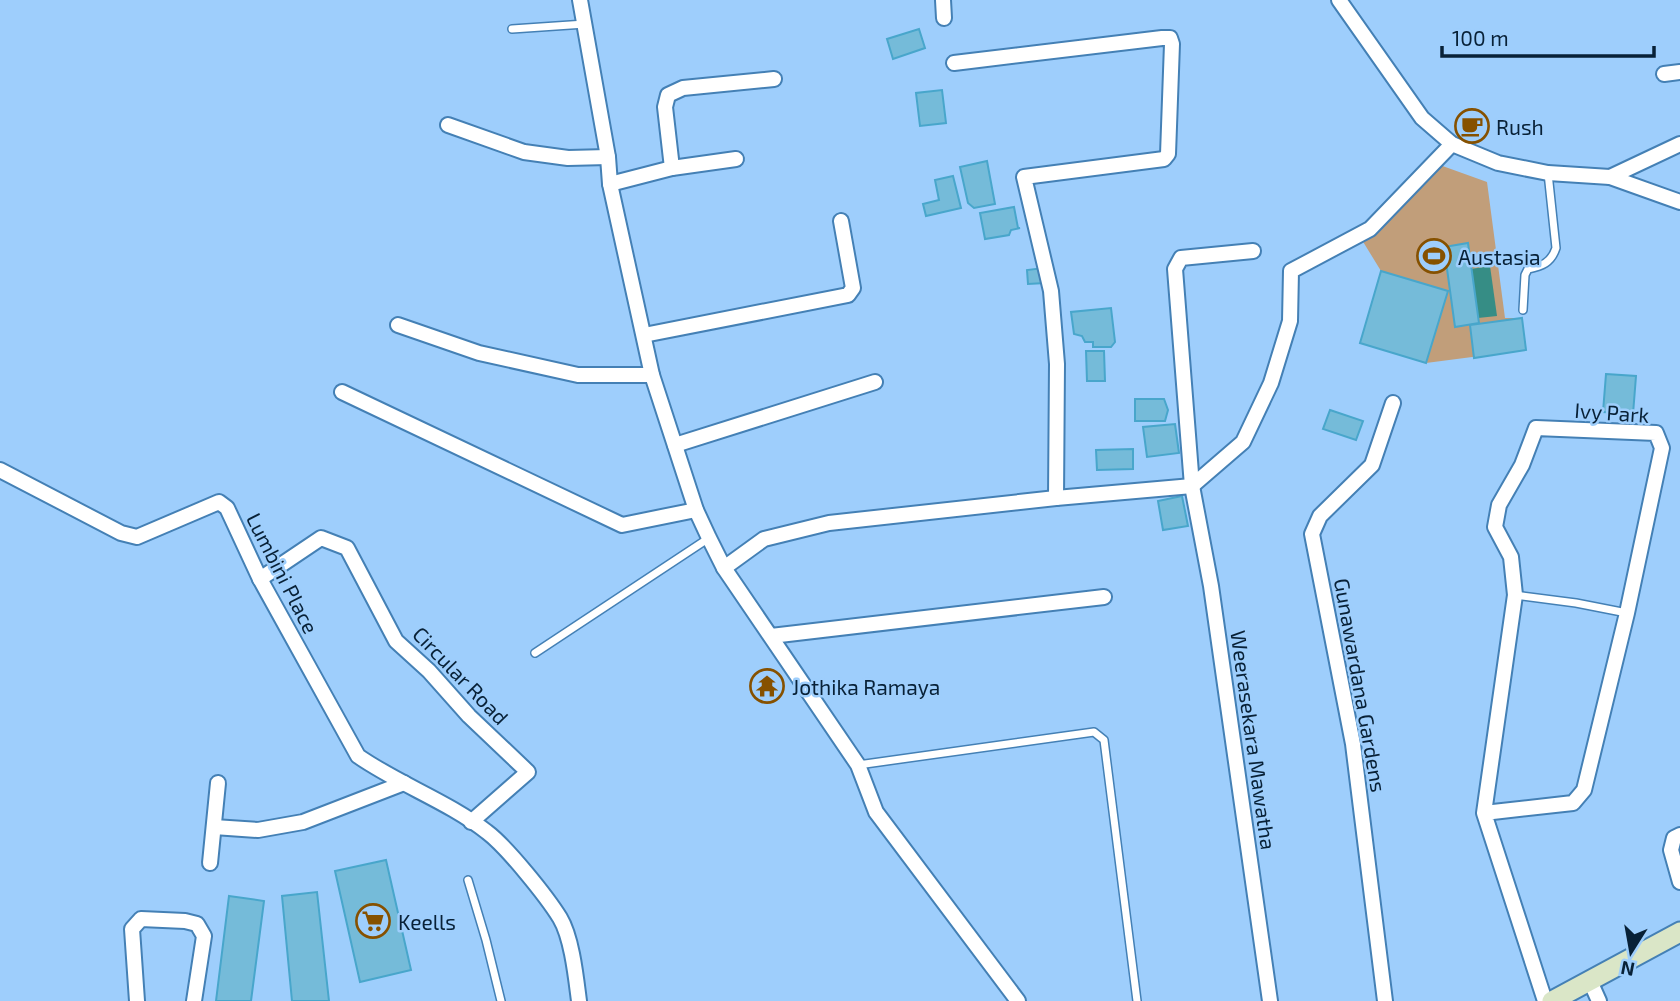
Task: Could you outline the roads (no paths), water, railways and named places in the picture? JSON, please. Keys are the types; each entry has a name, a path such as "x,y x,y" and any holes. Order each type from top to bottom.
{"main road":[{"path":"1552,1001 1680,932"}],"street":[{"path":"580,0 608,157 610,184 652,375 696,510 724,568 858,765 876,812 1018,1001"},
{"path":"943,0 944,18"},
{"path":"1339,0 1422,118 1452,144 1498,163 1548,173 1610,177 1680,202"},
{"path":"954,63 1162,38 1170,38 1172,44 1168,154 1164,159 1024,177 1051,291 1057,363 1056,498"},
{"path":"1664,74 1680,72"},
{"path":"672,168 665,107 668,95 683,88 774,79"},
{"path":"448,125 524,152 568,158 608,157"},
{"path":"724,568 764,539 829,523 1192,486 1243,442 1271,383 1290,321 1291,271 1370,229 1452,144"},
{"path":"1610,177 1680,144"},
{"path":"610,184 672,168 736,159"},
{"path":"644,335 848,295 853,288 841,221"},
{"name":"Weerasekara Mawatha","path":"1253,251 1181,258 1175,269 1192,486 1211,586 1270,1001"},
{"path":"398,325 479,353 578,375 652,375"},
{"path":"675,445 876,382"},
{"path":"342,392 622,525 696,510"},
{"name":"Gunawardana Gardens","path":"1385,1001 1353,744 1312,534 1320,516 1372,464 1393,403"},
{"name":"Ivy Park","path":"1484,814 1573,803 1584,790 1627,613 1662,448 1656,433 1536,428 1522,465 1499,505 1495,527 1511,557 1515,594 1484,814 1545,1001"},
{"name":"Lumbini Place","path":"0,470 121,533 137,537 219,502 227,508 260,579 358,757 488,833 526,874 561,919 575,969 579,1001"},
{"name":"Circular Road","path":"260,579 321,538 347,548 396,641 528,772 471,822"},
{"path":"771,636 1104,597"},
{"path":"211,863 218,783"},
{"path":"214,827 258,830 303,821 404,783"},
{"path":"1680,835 1674,838 1671,850 1680,882"},
{"path":"137,1001 132,929 141,919 197,924 204,936 194,1001"},
{"path":"1590,981 1599,1001"}],"lane":[{"path":"512,29 586,23"},
{"path":"1523,310 1525,275 1528,269 1545,265 1554,257 1556,248 1548,173"},
{"path":"535,653 709,538"},
{"path":"1515,594 1627,613"},
{"path":"858,765 1094,732 1104,740 1137,1001"},
{"path":"468,880 500,1001"}],"place":[{"name":"Rush","path":"1472,126"},
{"name":"Austasia","path":"1434,256"},
{"name":"Jothika Ramaya","path":"767,686"},
{"name":"Keells","path":"373,921"}]}
